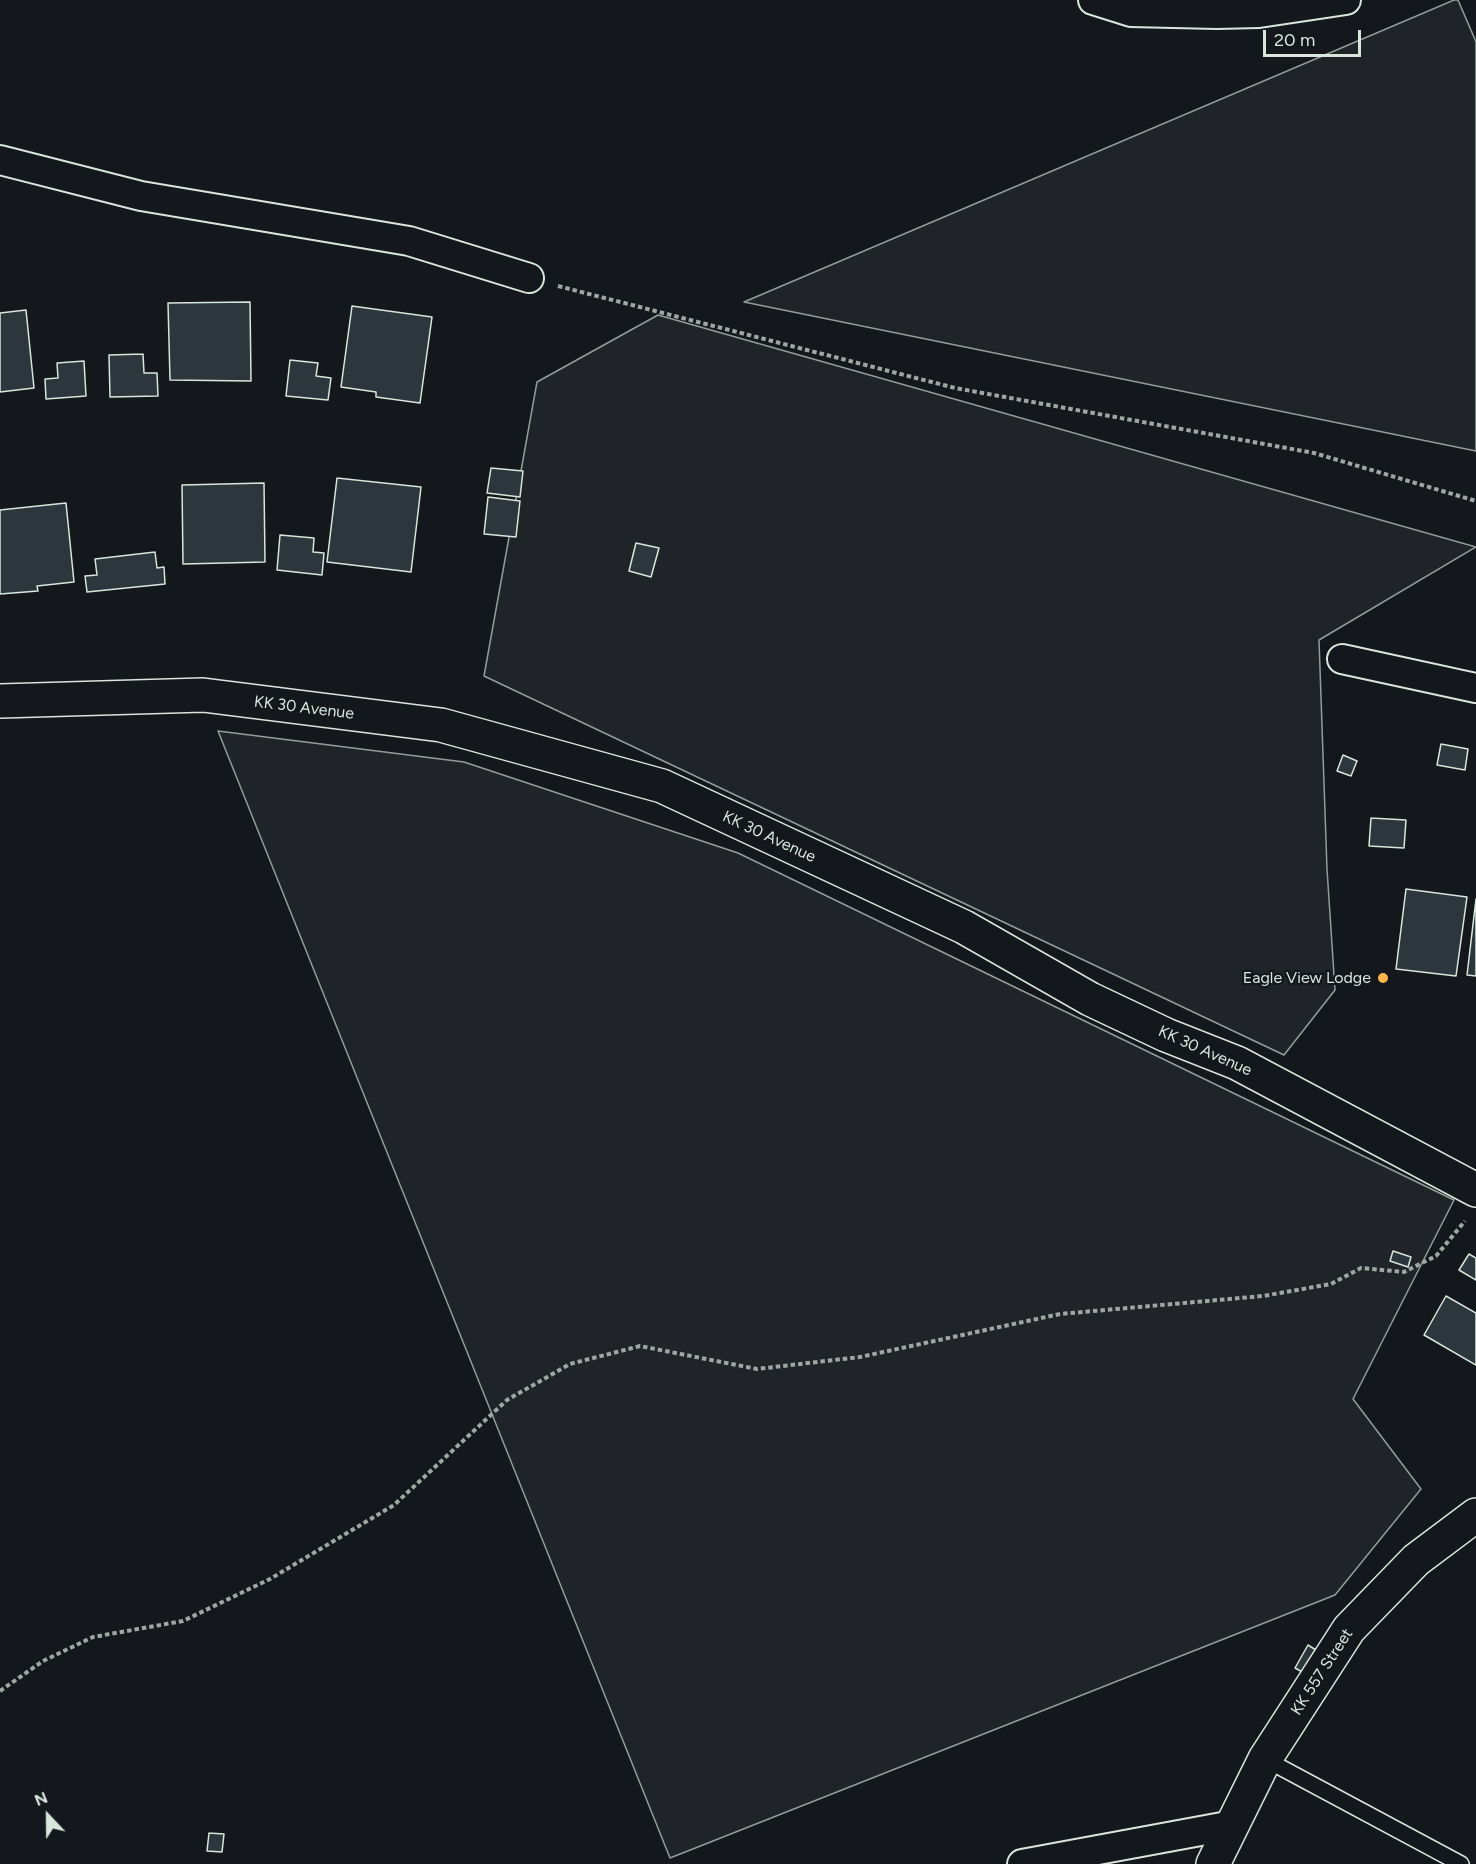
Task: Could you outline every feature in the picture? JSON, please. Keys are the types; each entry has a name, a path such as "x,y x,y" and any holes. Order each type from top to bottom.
{"main road":[{"name":"KK 30 Avenue","path":"0,701 202,695 430,724 662,786 964,927 1090,999 1166,1035 1238,1063 1472,1204"},
{"name":"KK 557 Street","path":"1213,1864 1265,1759 1349,1629 1416,1560 1476,1515"}],"street":[{"path":"1093,0 1131,12 1217,14 1259,13 1346,0"},
{"path":"0,160 141,196 409,242 529,278"},
{"path":"1342,660 1476,688"},
{"path":"1022,1864 1103,1847 1233,1825"}],"lane":[{"path":"1265,1759 1461,1864"}],"path":[{"path":"529,278 956,388 1314,453 1476,501"},
{"path":"0,1691 43,1661 93,1637 183,1621 270,1579 394,1505 507,1400 570,1364 640,1346 757,1369 860,1357 1060,1314 1263,1296 1332,1284 1361,1268 1404,1272 1436,1256 1472,1204"}],"shaded area":[{"path":"1458,0 1476,42 1476,451 744,302"},
{"path":"658,315 1476,547 1319,640 1327,869 1335,990 1284,1055 484,676 537,382"},
{"path":"218,731 464,762 738,853 1454,1200 1353,1399 1421,1489 1335,1595 670,1858"}],"building":[{"path":"250,302 251,381 170,380 168,303"},
{"path":"352,306 432,317 420,403 376,397 376,392 341,387"},
{"path":"26,310 34,388 0,392 0,313"},
{"path":"143,354 144,373 157,373 158,396 110,397 109,355"},
{"path":"290,360 318,363 316,376 331,378 328,400 286,396"},
{"path":"84,361 86,396 46,399 45,379 58,378 57,363"},
{"path":"491,468 523,471 520,497 487,493"},
{"path":"337,478 421,487 411,572 327,562"},
{"path":"264,483 265,562 183,564 182,485"},
{"path":"488,497 520,501 516,537 484,534"},
{"path":"66,503 74,582 37,586 38,591 0,594 0,510"},
{"path":"280,535 314,538 313,552 324,553 322,575 277,570"},
{"path":"636,543 659,548 651,577 629,571"},
{"path":"155,552 157,568 164,567 165,584 87,592 85,576 97,575 95,559"},
{"path":"1441,744 1468,749 1465,770 1437,765"},
{"path":"1343,755 1357,761 1351,776 1337,771"},
{"path":"1371,818 1406,820 1404,848 1369,846"},
{"path":"1406,889 1467,897 1456,976 1396,969"},
{"path":"1476,899 1476,976 1467,975"},
{"path":"1393,1251 1411,1257 1408,1267 1390,1261"},
{"path":"1469,1254 1476,1258 1476,1280 1459,1270"},
{"path":"1446,1296 1476,1313 1476,1365 1424,1335"},
{"path":"1308,1645 1319,1652 1306,1674 1295,1668"},
{"path":"209,1833 224,1834 222,1852 207,1851"}],"place":[{"name":"Eagle View Lodge","path":"1383,978"}]}
